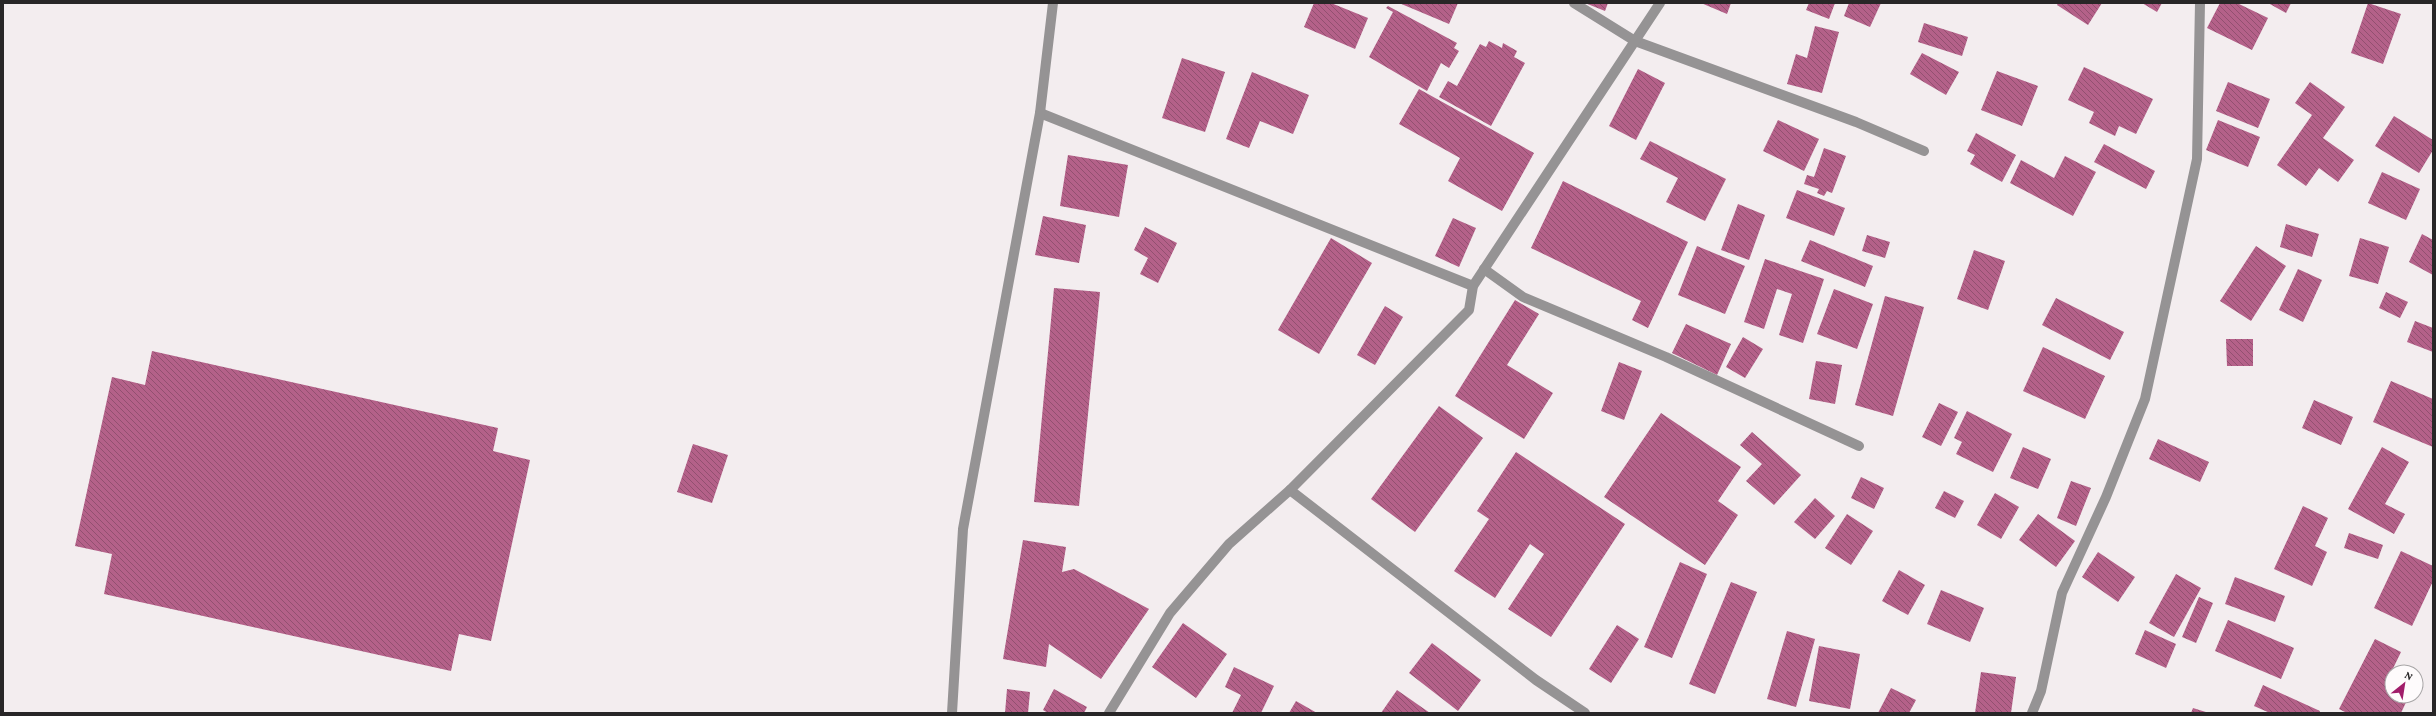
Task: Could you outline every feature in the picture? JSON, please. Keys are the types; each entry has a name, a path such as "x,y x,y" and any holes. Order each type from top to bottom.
{"street":[{"path":"952,713 963,529 1040,113 1053,3"},
{"path":"1574,3 1635,41 1856,122 1924,151"},
{"path":"1109,713 1170,612 1229,544 1290,490 1469,310 1473,286 1660,3"},
{"path":"2032,713 2041,691 2062,593 2106,497 2145,399 2197,159 2200,3"},
{"path":"1040,113 1473,286"},
{"path":"1484,269 1523,296 1666,357 1859,446"},
{"path":"1290,490 1536,680 1585,713"}],"building":[{"path":"1314,3 1331,3 1368,18 1355,49 1304,27"},
{"path":"1399,3 1458,3 1449,24"},
{"path":"1585,3 1608,3 1605,11"},
{"path":"1701,3 1731,3 1727,14"},
{"path":"1809,3 1835,3 1829,19 1806,10"},
{"path":"1849,3 1881,3 1870,27 1844,16"},
{"path":"2058,3 2102,3 2088,25 2057,5"},
{"path":"2142,3 2162,3 2157,12"},
{"path":"2220,3 2237,3 2268,18 2252,50 2207,28"},
{"path":"2268,3 2291,3 2286,13"},
{"path":"2368,3 2401,14 2383,64 2351,53"},
{"path":"1388,6 1457,43 1454,48 1459,51 1449,68 1441,63 1427,91 1369,57 1393,12 1386,8"},
{"path":"1924,23 1968,37 1962,56 1918,42"},
{"path":"1815,26 1839,32 1822,93 1787,84 1796,54 1807,58"},
{"path":"1489,41 1502,48 1503,43 1517,51 1514,57 1525,63 1491,126 1439,97 1448,81 1457,86 1480,44 1486,47"},
{"path":"1922,53 1959,72 1946,95 1910,74"},
{"path":"1182,58 1225,72 1205,132 1162,118"},
{"path":"2084,67 2153,99 2136,134 2119,126 2115,136 2089,123 2094,112 2068,100"},
{"path":"1638,69 1665,83 1636,140 1609,126"},
{"path":"1997,71 2038,86 2022,126 1981,110"},
{"path":"1252,72 1309,95 1293,134 1260,121 1249,148 1226,139"},
{"path":"2228,82 2270,99 2258,128 2216,111"},
{"path":"2310,82 2345,107 2323,138 2354,160 2338,182 2319,168 2306,186 2277,165 2312,115 2295,103"},
{"path":"1419,89 1534,153 1502,211 1448,181 1460,158 1399,124"},
{"path":"2394,116 2433,140 2433,150 2419,173 2375,146"},
{"path":"1778,120 1819,139 1804,171 1763,151"},
{"path":"2218,120 2260,137 2248,167 2206,150"},
{"path":"1976,133 2016,155 2002,182 1970,164 1975,155 1967,151"},
{"path":"1650,141 1726,179 1705,221 1666,202 1678,178 1640,159"},
{"path":"2104,144 2155,171 2146,189 2094,162"},
{"path":"1824,148 1846,156 1832,193 1827,191 1824,196 1817,193 1819,189 1804,184 1807,175 1814,177"},
{"path":"1068,155 1128,165 1119,217 1060,206"},
{"path":"2065,156 2096,172 2073,216 2010,183 2021,160 2054,178"},
{"path":"2382,172 2420,189 2406,220 2368,203"},
{"path":"1563,181 1688,242 1648,328 1632,320 1641,301 1531,248"},
{"path":"1797,190 1845,208 1834,236 1786,218"},
{"path":"1738,204 1765,215 1749,260 1721,250"},
{"path":"1043,216 1086,225 1079,263 1035,255"},
{"path":"1453,218 1476,228 1459,267 1435,256"},
{"path":"2286,224 2319,234 2312,257 2280,247"},
{"path":"1145,227 1177,243 1158,283 1140,274 1148,258 1134,250"},
{"path":"2422,234 2433,240 2433,275 2409,262"},
{"path":"1867,235 1890,242 1885,258 1862,251"},
{"path":"1331,238 1372,263 1319,354 1278,330"},
{"path":"2360,238 2389,247 2378,284 2349,276"},
{"path":"1810,240 1873,266 1865,287 1801,261"},
{"path":"1697,246 1745,266 1725,314 1678,295"},
{"path":"2256,246 2286,266 2251,321 2220,301"},
{"path":"1974,250 2005,261 1988,310 1957,299"},
{"path":"1765,259 1824,279 1803,343 1779,335 1792,294 1777,289 1764,329 1744,322"},
{"path":"2298,269 2322,280 2303,322 2279,310"},
{"path":"1054,288 1100,292 1079,506 1034,502"},
{"path":"1834,289 1873,304 1857,349 1817,334"},
{"path":"2386,292 2408,302 2400,318 2379,308"},
{"path":"1885,296 1924,307 1893,416 1855,405"},
{"path":"2056,298 2124,332 2110,360 2042,325"},
{"path":"1515,300 1539,314 1507,365 1553,393 1524,439 1455,396"},
{"path":"1385,306 1403,317 1375,365 1357,355"},
{"path":"2415,321 2433,328 2433,352 2407,342"},
{"path":"1686,324 1731,344 1717,375 1672,353"},
{"path":"1743,337 1763,349 1745,378 1726,367"},
{"path":"2226,339 2253,339 2253,366 2227,366"},
{"path":"2043,347 2105,376 2085,419 2023,391"},
{"path":"152,351 498,428 493,451 530,460 491,641 459,634 451,671 104,594 112,554 75,546 112,377 145,385"},
{"path":"1816,361 1842,365 1835,404 1809,399"},
{"path":"1619,362 1642,371 1624,420 1601,411"},
{"path":"2391,381 2433,399 2433,447 2373,422"},
{"path":"2314,400 2353,417 2341,445 2302,428"},
{"path":"1939,403 1958,412 1941,446 1922,437"},
{"path":"1439,406 1483,438 1415,532 1371,499"},
{"path":"1967,411 2012,434 1993,472 1956,454 1962,442 1954,438"},
{"path":"1661,413 1741,467 1718,501 1738,515 1705,565 1604,497"},
{"path":"1752,432 1801,475 1774,505 1746,481 1762,464 1740,445"},
{"path":"2158,439 2209,462 2200,482 2149,459"},
{"path":"693,444 728,455 712,503 677,492"},
{"path":"2023,447 2051,459 2038,489 2010,478"},
{"path":"2382,447 2409,462 2385,504 2405,514 2394,534 2348,509"},
{"path":"1516,452 1625,524 1551,637 1508,609 1544,554 1530,544 1495,598 1454,571 1489,519 1477,511"},
{"path":"1861,477 1884,488 1874,509 1851,498"},
{"path":"2071,481 2091,488 2076,526 2057,518"},
{"path":"1944,491 1964,501 1955,518 1935,508"},
{"path":"1995,493 2019,507 2001,539 1977,525"},
{"path":"1815,498 1835,516 1815,539 1794,522"},
{"path":"2303,506 2328,518 2315,546 2327,552 2312,586 2274,569"},
{"path":"1847,514 1873,531 1851,565 1825,548"},
{"path":"2038,514 2075,541 2056,567 2019,540"},
{"path":"2349,533 2383,545 2378,559 2344,548"},
{"path":"1023,540 1066,547 1062,572 1074,569 1149,609 1101,679 1049,644 1046,667 1003,659"},
{"path":"2401,551 2433,566 2433,581 2412,626 2374,608"},
{"path":"2098,552 2135,577 2118,602 2082,577"},
{"path":"1680,562 1707,574 1672,658 1644,647"},
{"path":"1899,570 1925,585 1908,615 1882,601"},
{"path":"2176,574 2201,588 2174,637 2149,623"},
{"path":"2235,577 2285,596 2275,622 2225,604"},
{"path":"1731,582 1757,592 1715,694 1689,684"},
{"path":"1941,590 1984,608 1970,642 1927,624"},
{"path":"2199,597 2213,603 2196,643 2182,637"},
{"path":"2228,620 2294,648 2281,679 2215,651"},
{"path":"1183,623 1227,654 1196,698 1152,667"},
{"path":"1617,625 1639,639 1611,683 1589,669"},
{"path":"2145,630 2176,644 2166,668 2135,654"},
{"path":"1787,631 1815,639 1796,707 1767,699"},
{"path":"2375,639 2401,652 2395,664 2384,664 2384,704 2405,704 2401,713 2347,713 2339,709"},
{"path":"1432,643 1481,680 1458,711 1409,673"},
{"path":"1819,646 1860,654 1850,709 1809,701"},
{"path":"1234,667 1274,686 1261,713 1232,713 1241,695 1225,687"},
{"path":"1981,672 2016,677 2011,713 1975,713"},
{"path":"2263,685 2320,711 2319,713 2270,713 2254,706"},
{"path":"1891,688 1916,700 1909,713 1878,713"},
{"path":"1007,689 1030,692 1028,713 1005,713"},
{"path":"1054,689 1087,707 1084,713 1048,713 1043,710"},
{"path":"1397,690 1430,713 1381,713"},
{"path":"1296,701 1317,713 1289,713"},
{"path":"2193,708 2209,713 2191,713"}]}
